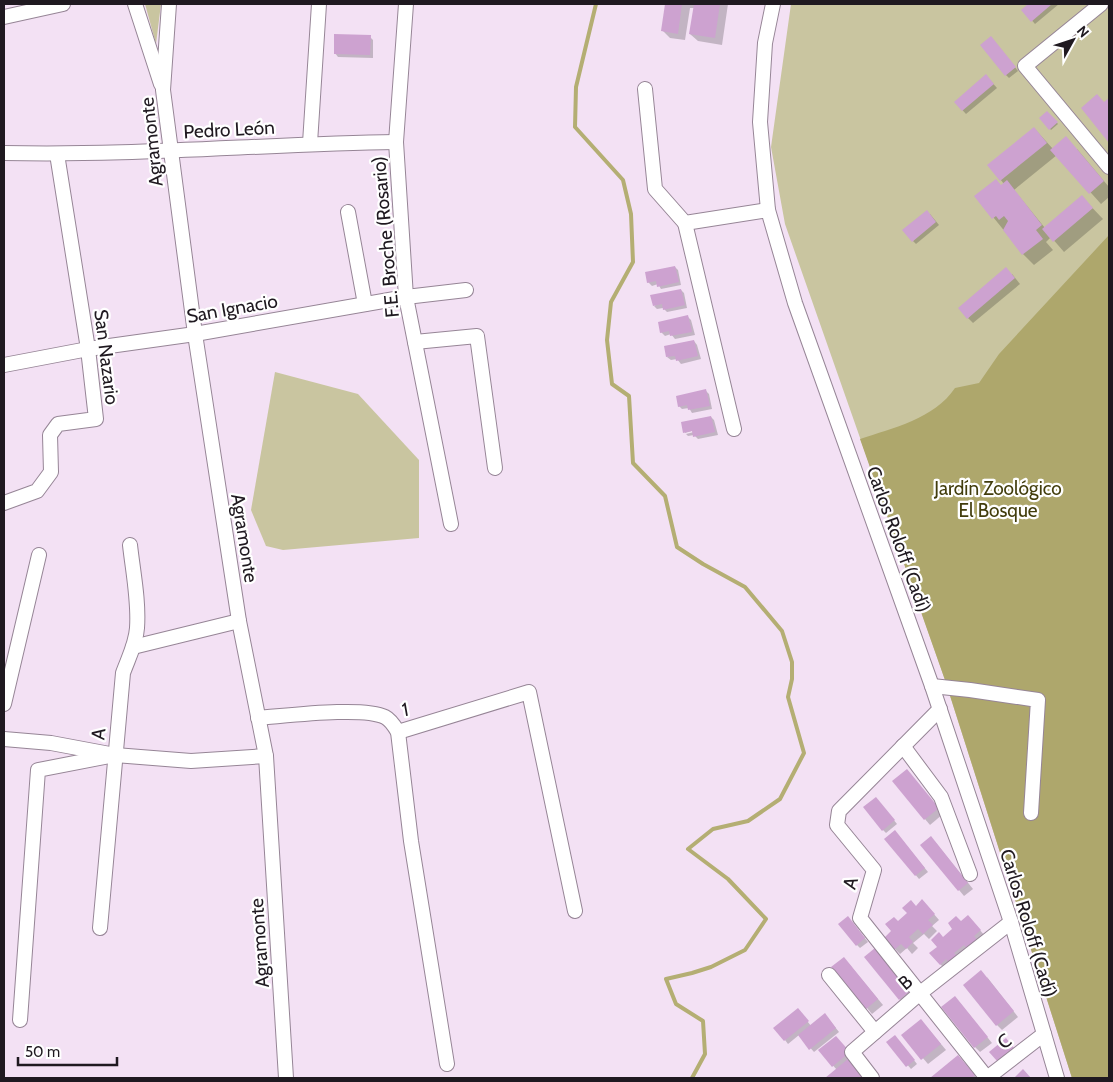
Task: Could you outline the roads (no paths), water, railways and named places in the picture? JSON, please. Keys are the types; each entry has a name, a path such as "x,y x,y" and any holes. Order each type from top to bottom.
{"street":[{"path":"4,17 63,4"},
{"path":"135,4 163,90"},
{"name":"Agramonte","path":"169,4 163,90 195,334 239,621 266,756 286,1078"},
{"path":"310,143 319,4"},
{"name":"F.E. Broche (Rosario)","path":"406,4 396,142 406,297 451,524"},
{"name":"Carlos Roloff (Cadí)","path":"772,4 765,43 760,122 768,210 795,304 932,686 1011,922 1057,1078"},
{"path":"1100,4 1025,66 1109,167"},
{"path":"645,89 655,189 685,223 734,429"},
{"name":"Pedro León","path":"4,153 170,152 310,143 396,142"},
{"name":"San Nazario","path":"4,503 37,491 51,472 50,435 58,424 96,418 88,348 58,154"},
{"path":"685,223 768,210"},
{"path":"348,212 365,304"},
{"name":"San Ignacio","path":"4,365 88,348 195,334 406,297 466,290"},
{"path":"415,342 477,336 495,468"},
{"name":"A","path":"100,928 123,673 133,647 137,629 137,607 130,545"},
{"path":"4,704 39,554"},
{"path":"133,647 239,621"},
{"path":"932,686 1038,700 1031,813"},
{"name":"1","path":"258,718 372,713 387,718 398,732 528,692 575,911"},
{"name":"A","path":"940,709 839,810 837,825 874,870 860,918 987,1078"},
{"path":"398,732 411,841 447,1064"},
{"path":"4,739 51,743 115,755 191,761 266,756"},
{"path":"903,746 941,797 970,874"},
{"path":"20,1020 38,770 115,755"},
{"name":"B","path":"872,1078 852,1052 920,994 1011,922"},
{"path":"829,975 875,1032"},
{"name":"C","path":"987,1078 1044,1034"}],"waterway":[{"path":"596,4 576,87 575,127 623,180 631,214 633,262 611,302 607,340 612,384 629,396 633,463 665,496 677,547 745,587 782,631 792,662 792,679 788,697 804,753 780,799 748,821 713,829 688,849 728,879 766,919 745,950 711,967 666,979 676,1004 703,1021 705,1054 692,1078"}],"park label":[{"name":"Jardín Zoológico El Bosque","path":"998,499"}]}
